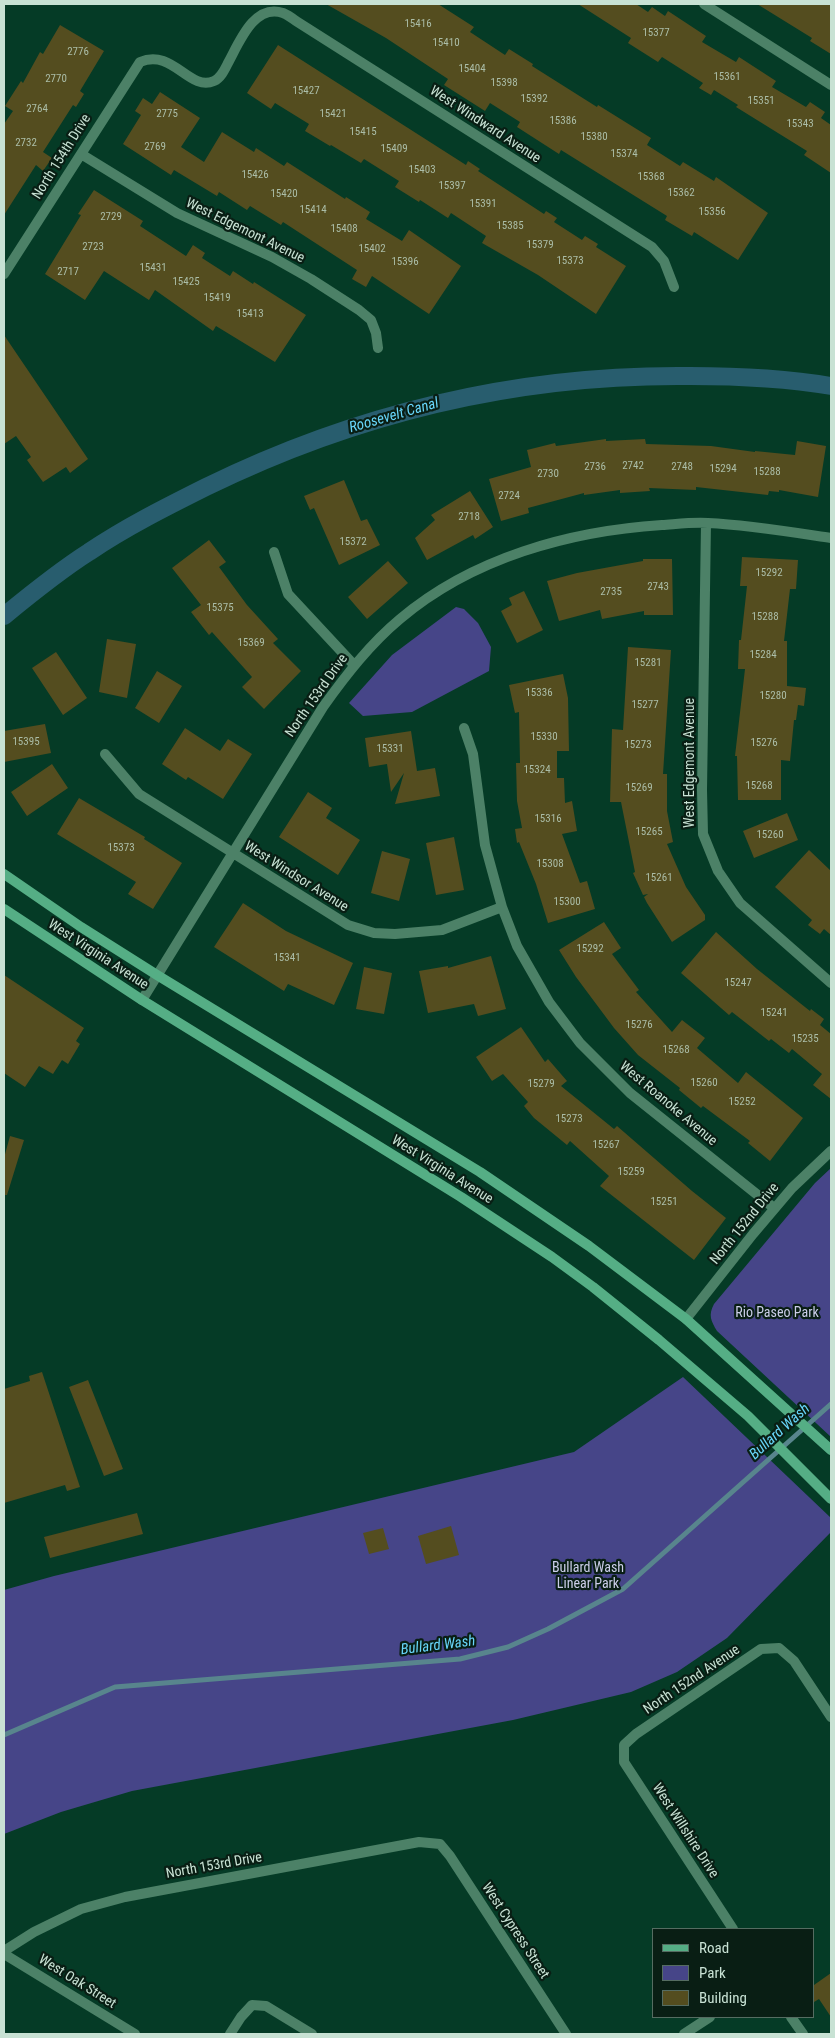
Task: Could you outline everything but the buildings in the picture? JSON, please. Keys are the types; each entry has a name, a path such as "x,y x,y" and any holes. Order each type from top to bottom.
{"main road":[{"name":"West Virginia Avenue","path":"4,874 81,927 157,975 480,1172 589,1246 686,1319 831,1450"},
{"name":"West Virginia Avenue","path":"4,909 142,1000 461,1197 593,1287 652,1334 748,1416 831,1499"}],"street":[{"path":"704,4 831,85"},
{"name":"West Windward Avenue","path":"147,59 158,58 194,79 205,82 215,81 222,73 251,22 261,14 273,11 283,13 652,247 664,261 674,287"},
{"name":"North 154th Drive","path":"4,274 134,68 140,62 147,59"},
{"name":"West Edgemont Avenue","path":"81,154 177,213 272,257 311,279 359,310 371,320 376,333 378,348"},
{"path":"706,522 831,538"},
{"name":"West Edgemont Avenue","path":"706,522 703,834 718,871 740,903 831,983"},
{"name":"North 153rd Drive","path":"142,1000 323,707 354,665 400,619 440,590 481,567 533,549 591,534 637,527 706,522"},
{"path":"274,552 288,594 354,665"},
{"name":"West Roanoke Avenue","path":"464,728 473,754 485,845 502,907 517,946 550,1002 580,1043 630,1093 774,1208"},
{"name":"West Windsor Avenue","path":"105,754 139,794 348,925 374,933 395,934 442,930 502,907"},
{"name":"North 152nd Drive","path":"686,1319 774,1208 831,1151"},
{"name":"North 152nd Avenue","path":"624,1745 636,1734 761,1649 779,1648 794,1661 831,1717"},
{"name":"West Willshire Drive","path":"624,1745 624,1762 732,1928"},
{"name":"North 153rd Drive","path":"4,1952 34,1932 81,1909 125,1896 419,1842 440,1844"},
{"name":"West Cypress Street","path":"440,1844 450,1856 566,2034"},
{"name":"West Oak Street","path":"4,1952 135,2034"},
{"path":"230,2034 241,2017 252,2006 266,2006 312,2034"},
{"path":"684,2034 708,2018"},
{"path":"792,2018 803,2034"}],"green space":[{"path":"456,607 464,609 478,623 491,647 489,671 412,712 363,716 349,703 392,655"},
{"name":"Rio Paseo Park","path":"831,1168 831,1437 717,1331 711,1315 714,1304 815,1183"},
{"name":"Bullard Wash Linear Park","path":"683,1377 831,1518 831,1532 727,1638 677,1672 631,1692 513,1720 132,1791 61,1812 4,1834 4,1590 54,1576 574,1452"}],"waterway":[{"name":"Roosevelt Canal","path":"4,616 78,559 117,534 161,510 264,461 322,438 381,418 502,390 626,377 743,377 778,379 831,386"},
{"name":"Bullard Wash","path":"4,1735 115,1687 460,1659 508,1647 548,1629 623,1589 831,1404"}]}
